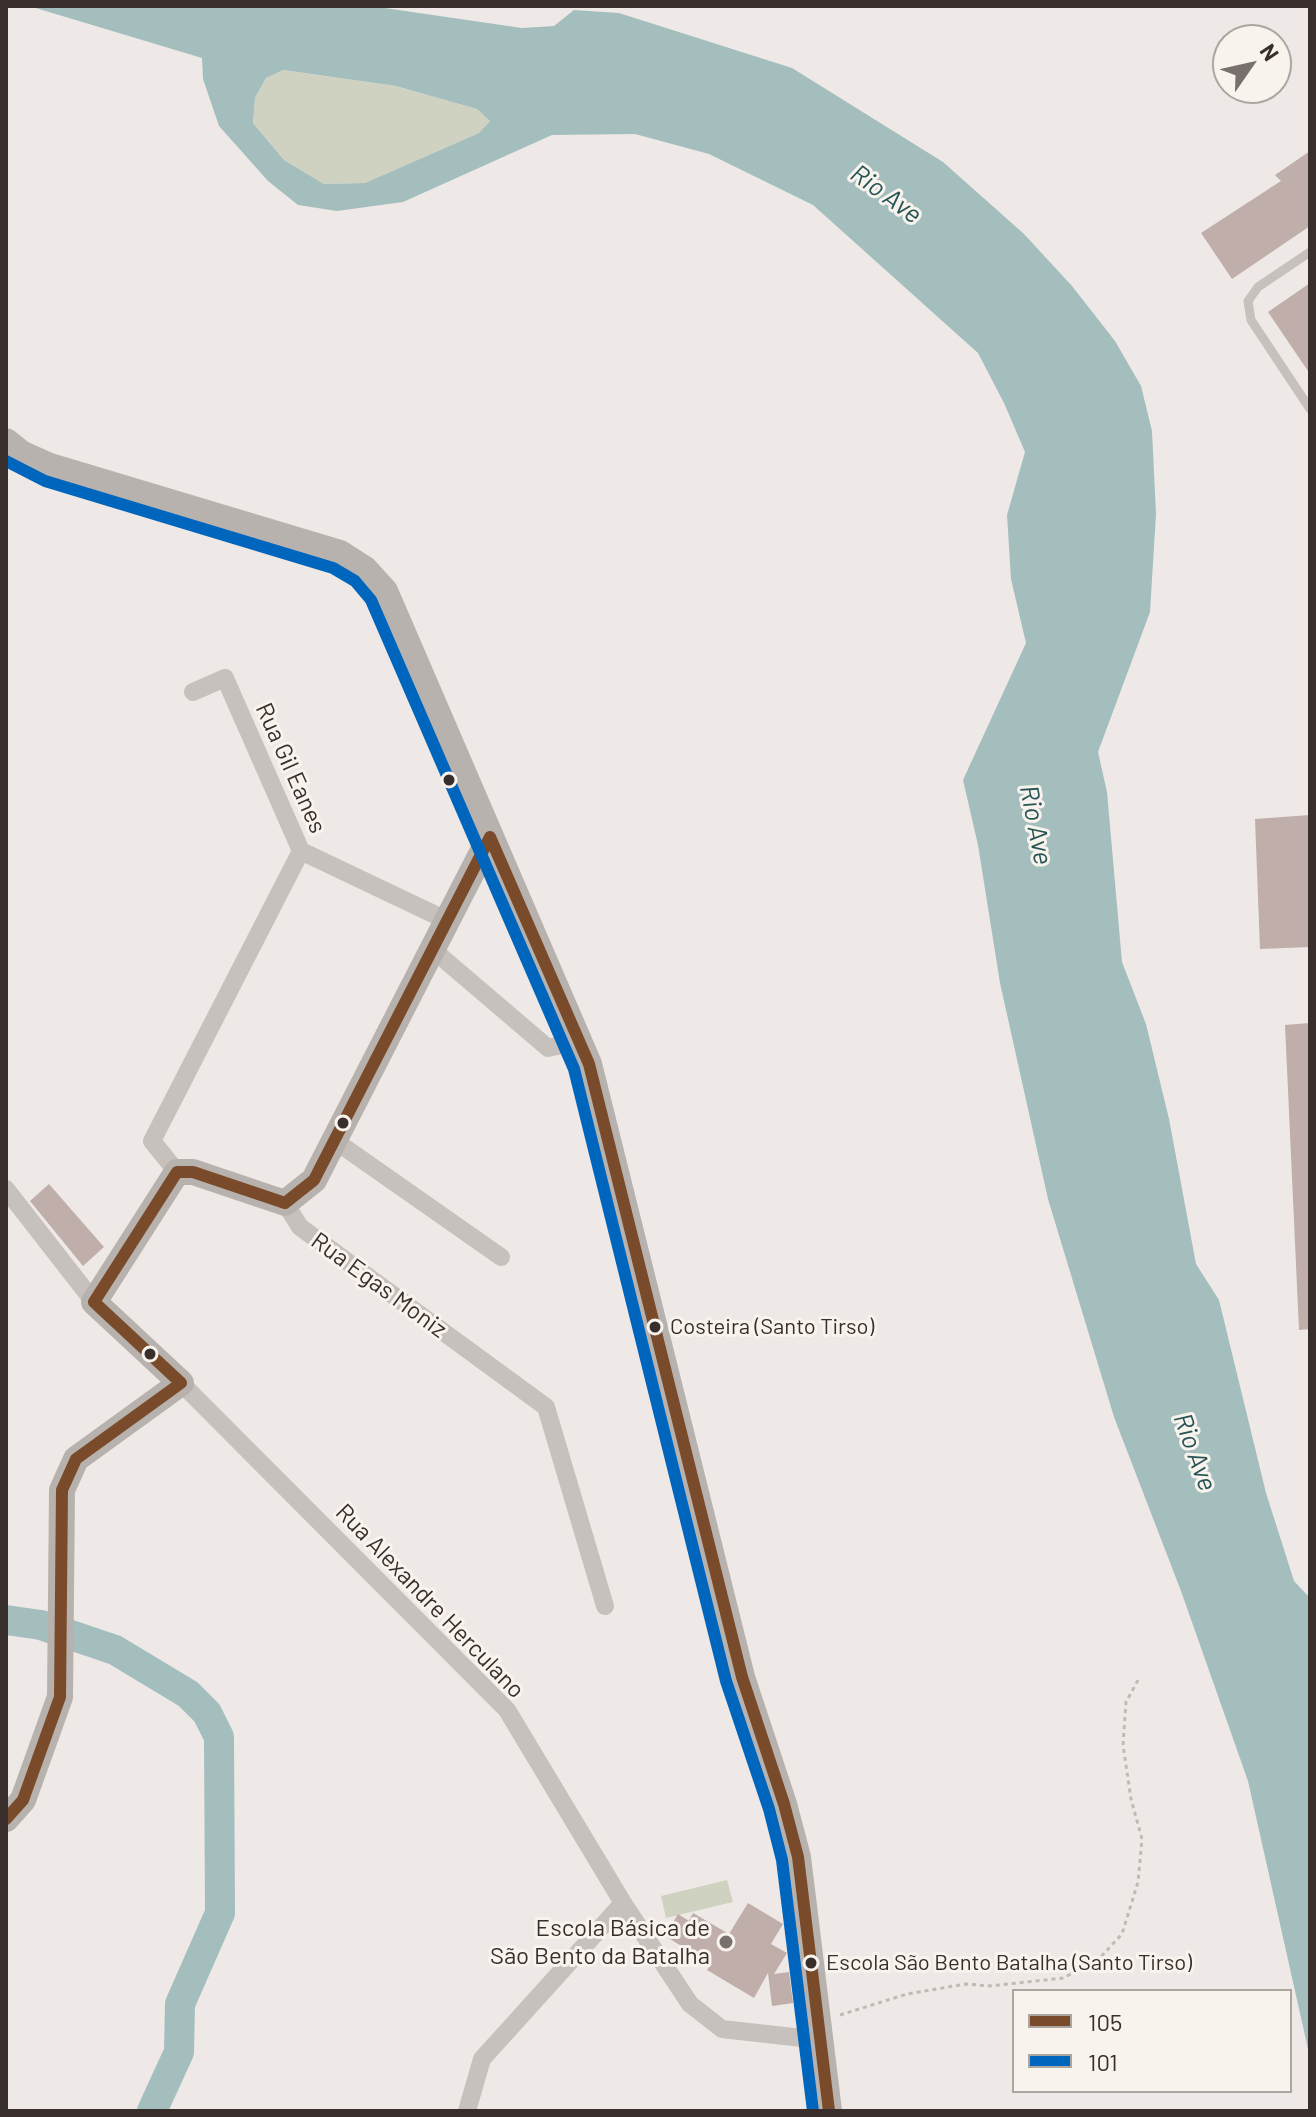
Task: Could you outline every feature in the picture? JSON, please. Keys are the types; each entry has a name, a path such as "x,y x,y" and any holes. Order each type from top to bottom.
{"street":[{"path":"6,441 21,453 50,466 340,553 365,569 385,591 580,1041 593,1080 742,1677 795,1843 829,2111"},
{"name":"Rua Gil Eanes","path":"193,692 225,678 301,851 446,920"},
{"path":"177,1172 193,1172 285,1203 314,1180 490,837"},
{"path":"177,1172 152,1141 301,851"},
{"path":"432,949 548,1048 580,1041"},
{"path":"334,1140 501,1257"},
{"path":"94,1302 177,1172"},
{"path":"6,1189 94,1302 181,1383 76,1459 62,1490 60,1697 23,1800 6,1819"},
{"name":"Rua Egas Moniz","path":"285,1203 300,1227 546,1407 605,1606"},
{"name":"Rua Alexandre Herculano","path":"181,1383 507,1710 623,1903 690,2004 722,2029 820,2033"},
{"path":"467,2111 482,2059 623,1903"}],"lane":[{"path":"1310,252 1258,287 1248,301 1251,320 1310,409"}],"path":[{"path":"820,2033 847,2012 907,1994 966,1984 990,1986 1063,1978 1098,1960 1122,1934 1138,1882 1142,1839 1131,1799 1123,1745 1126,1702 1138,1680"}],"green space":[{"path":"282,70 396,86 477,109 490,121 479,133 365,183 324,184 284,160 253,123 255,98 266,78"},
{"path":"727,1880 733,1902 666,1918 661,1896"}],"water":[{"name":"Rio Ave","path":"29,6 371,6 522,28 554,26 574,10 619,13 792,68 943,162 1024,234 1072,286 1115,341 1141,386 1152,431 1156,514 1150,612 1098,752 1107,792 1122,962 1146,1024 1169,1119 1196,1264 1219,1300 1266,1493 1294,1581 1310,1598 1310,2058 1248,1781 1181,1591 1114,1417 1048,1199 1000,983 978,845 963,780 1026,643 1011,579 1007,515 1025,452 978,353 813,205 709,154 635,134 552,135 403,202 337,211 298,205 268,181 219,126 203,79 202,58","holes":["283,70 396,86 477,109 490,121 479,133 365,183 324,184 284,160 253,123 255,98 266,78"]}],"building":[{"path":"1310,151 1310,226 1232,279 1201,233 1281,181 1275,175"},
{"path":"1310,283 1310,374 1268,312"},
{"path":"1310,815 1310,947 1260,949 1255,819"},
{"path":"1310,1023 1310,1329 1299,1330 1285,1025"},
{"path":"49,1184 104,1247 83,1266 30,1201"},
{"path":"748,1903 783,1924 771,1944 787,1953 774,1974 789,1972 793,2003 772,2006 768,1973 754,1998 707,1970 711,1964 665,1936 678,1914 689,1921 693,1913 729,1934"}],"waterway":[{"path":"6,1620 41,1625 115,1650 188,1694 207,1713 219,1737 220,1913 180,2004 179,2052 152,2111"}],"transit line":[{"name":"101","path":"6,461 45,481 333,568 355,581 371,600 574,1069 726,1681 769,1809 782,1860 813,2111"},
{"name":"105","path":"490,837 589,1064 742,1677 798,1857 829,2111"},
{"name":"105","path":"285,1203 314,1180 490,837"},
{"name":"105","path":"177,1172 193,1172 285,1203"},
{"name":"105","path":"94,1302 177,1172"},
{"name":"105","path":"94,1302 181,1383"},
{"name":"105","path":"6,1819 23,1800 60,1697 62,1490 76,1459 181,1383"}],"place":[{"name":"Costeira (Santo Tirso)","path":"655,1327"},
{"name":"Escola Básica de São Bento da Batalha","path":"726,1942"},
{"name":"Escola São Bento Batalha (Santo Tirso)","path":"811,1963"}]}
